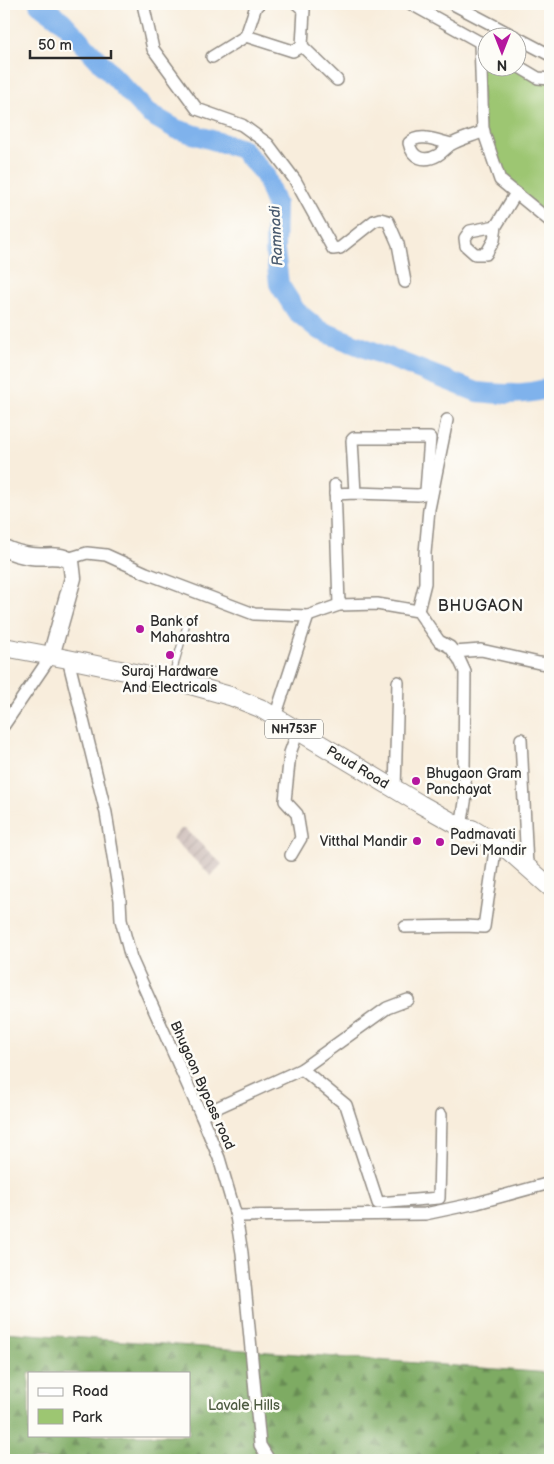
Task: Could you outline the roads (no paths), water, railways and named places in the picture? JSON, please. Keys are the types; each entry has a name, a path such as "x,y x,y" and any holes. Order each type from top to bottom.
{"main road":[{"name":"Paud Road","path":"4,647 170,681 230,696 260,708 461,827 472,829 509,851 550,887"}],"street":[{"path":"144,4 153,49 198,108 242,125 268,144 295,180 333,249 340,248 374,221 388,221 398,244 404,282"},
{"path":"212,57 246,36 256,6 259,4"},
{"path":"297,4 304,10 302,46 337,80"},
{"path":"411,4 476,40"},
{"path":"453,4 550,54"},
{"path":"246,36 293,51 302,46"},
{"path":"526,70 538,78 550,79"},
{"path":"483,78 484,131 500,180 550,221"},
{"path":"451,144 484,131"},
{"path":"496,226 516,193"},
{"path":"418,611 426,583 425,553 429,509 448,420"},
{"path":"339,605 335,489 355,493 423,494 426,491 430,438 354,438 352,440 355,493"},
{"path":"4,548 32,556 62,556 70,561 73,578 60,657 4,726"},
{"path":"68,559 87,554 106,554 146,573 254,614 308,616 339,605 377,604 418,611 439,641 450,647 460,659 465,672 464,767 466,796 461,827"},
{"path":"275,717 308,616"},
{"path":"454,652 481,650 550,664"},
{"name":"Bhugaon Bypass road","path":"60,657 106,813 120,900 121,920 131,958 202,1115 219,1158 236,1216 242,1253 260,1445 269,1460"},
{"path":"395,789 398,682"},
{"path":"291,854 301,838 297,814 285,801 290,753 298,731"},
{"path":"521,739 527,866"},
{"path":"405,927 466,926 484,928 496,843"},
{"path":"202,1115 302,1069 387,1008 408,1000"},
{"path":"302,1069 346,1105 378,1203 439,1198 441,1115"},
{"path":"236,1216 425,1214 477,1203 550,1183"}],"lane":[{"path":"170,681 188,619"}],"waterway":[{"name":"Ramnadi","path":"39,4 62,21 148,113 176,129 242,149 265,175 276,205 275,250 279,284 296,311 319,330 477,392 514,394 550,388"}],"place":[{"name":"Bank of Maharashtra","path":"140,629"},
{"name":"Suraj Hardware And Electricals","path":"170,655"},
{"name":"Bhugaon Gram Panchayat","path":"416,781"},
{"name":"Vitthal Mandir","path":"417,841"},
{"name":"Padmavati Devi Mandir","path":"440,842"}],"district":[{"name":"BHUGAON","path":"481,605"}],"park label":[{"name":"Lavale Hills","path":"244,1405"}]}
